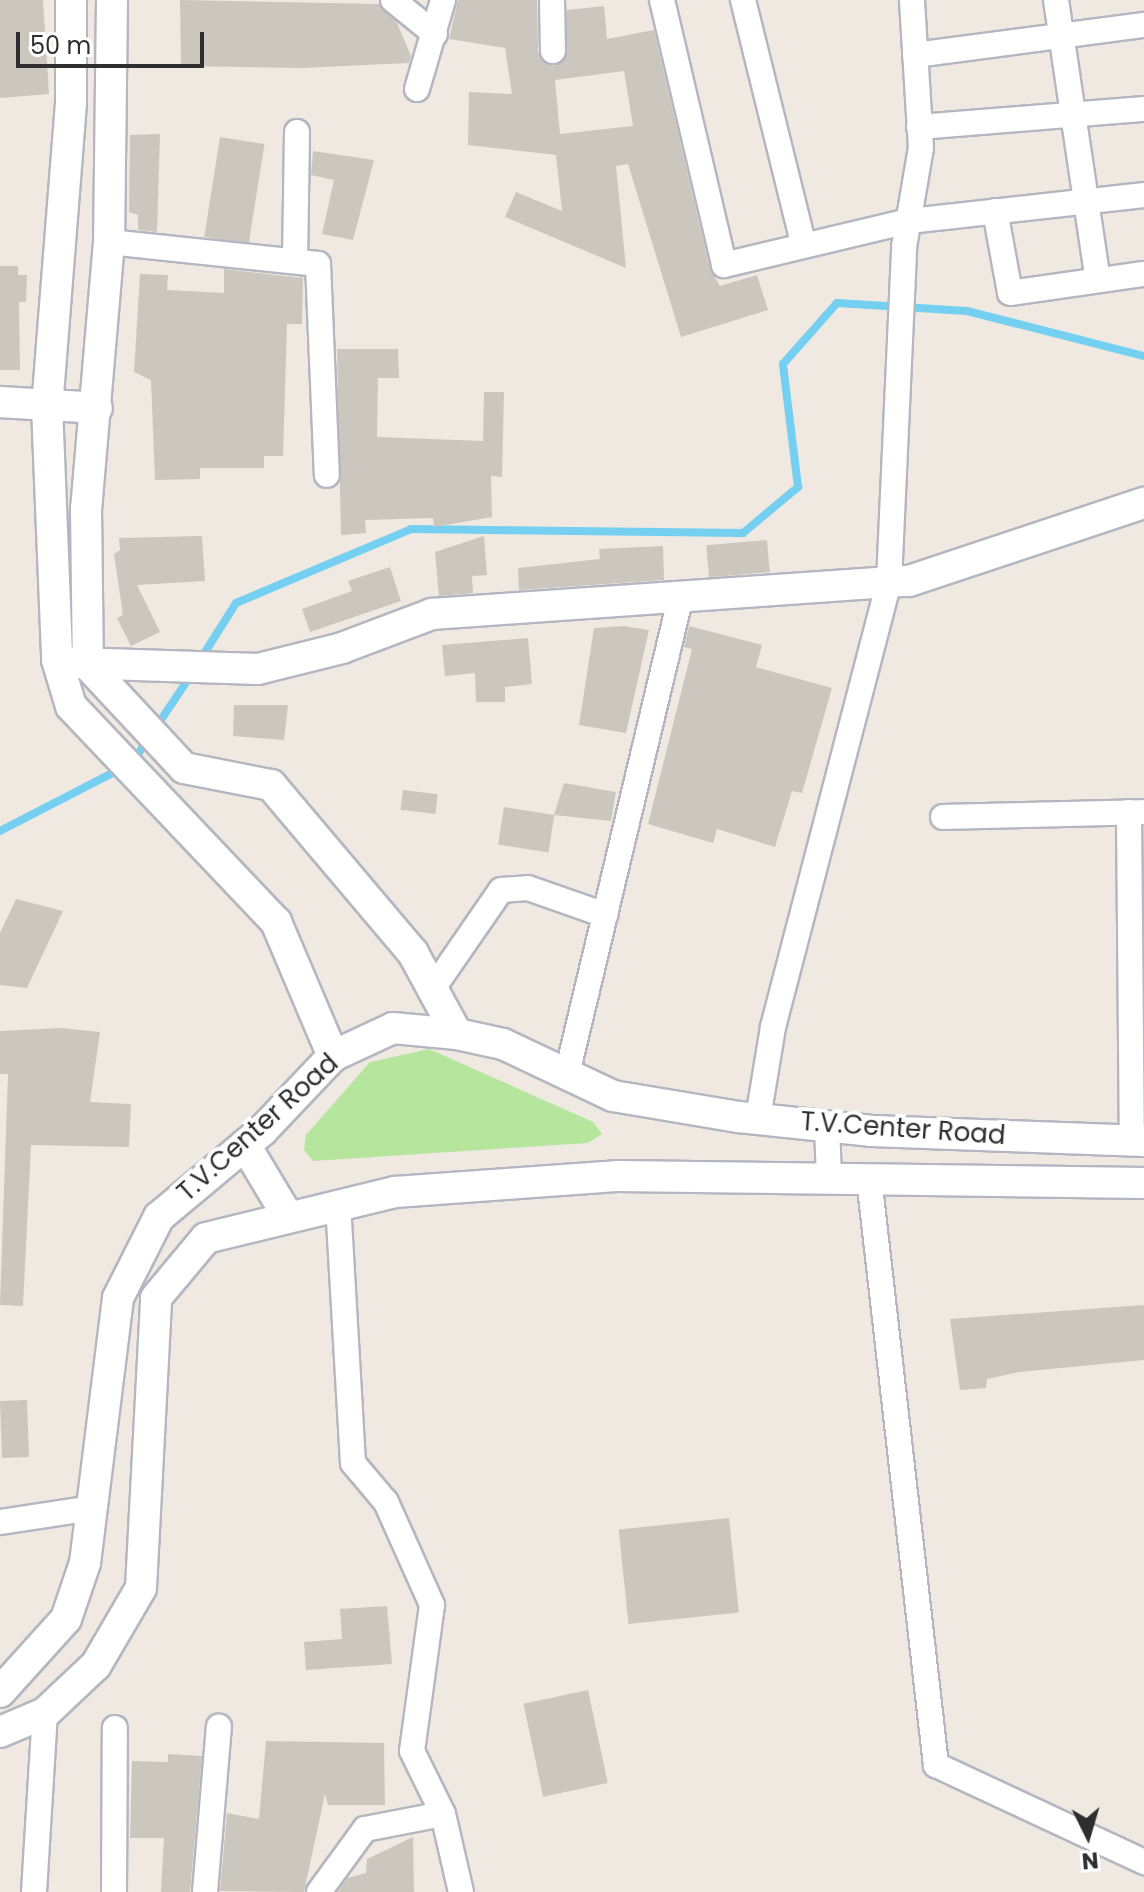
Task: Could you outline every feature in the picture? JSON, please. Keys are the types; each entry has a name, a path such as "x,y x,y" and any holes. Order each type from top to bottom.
{"street":[{"path":"71,0 71,103 47,406 57,660 71,706 152,787 276,922 333,1056"},
{"path":"94,675 86,508 109,242 112,0"},
{"path":"393,0 435,34"},
{"path":"417,89 443,0"},
{"path":"552,0 553,51"},
{"path":"662,0 724,265 803,243 909,221 1144,195"},
{"path":"743,0 803,243"},
{"path":"758,1118 773,1027 889,582 904,247 919,127 912,0"},
{"path":"1056,0 1098,280"},
{"path":"915,55 1144,25"},
{"path":"919,127 1144,109"},
{"path":"295,261 297,132"},
{"path":"995,211 1010,293 1144,274"},
{"path":"109,242 318,264 327,475"},
{"path":"0,402 97,408"},
{"path":"94,675 137,669 235,671 342,648 432,614 909,581 1144,503"},
{"path":"567,1074 681,597"},
{"path":"57,660 94,675 184,768 271,785 413,953 457,1034"},
{"path":"943,817 1137,812 1138,1141"},
{"path":"432,990 501,890 528,888 605,915"},
{"name":"T.V.Center Road","path":"0,1692 66,1619 85,1563 118,1298 159,1217 245,1145 333,1056 393,1028 457,1034 503,1044 613,1096 827,1126 1138,1141"},
{"path":"827,1126 829,1177"},
{"path":"245,1145 287,1215"},
{"name":"T.V.Center Road","path":"0,1732 45,1713 96,1665 141,1588 156,1298 206,1238 287,1215 395,1192 619,1176 1144,1183"},
{"path":"869,1178 936,1765 1144,1862"},
{"path":"338,1203 353,1463 386,1502 432,1605 412,1751 443,1814 461,1892"},
{"path":"0,1522 93,1508"},
{"path":"34,1892 45,1713"},
{"path":"205,1892 219,1727"},
{"path":"114,1892 115,1728"},
{"path":"319,1892 365,1829 443,1814"}],"green space":[{"path":"429,1049 593,1122 602,1134 588,1143 313,1161 304,1150 306,1135 370,1062"}],"building":[{"path":"0,0 43,0 49,94 0,98"},
{"path":"180,0 379,4 397,23 411,56 409,63 301,68 181,66"},
{"path":"458,0 537,0 538,52 553,66 566,58 567,10 604,6 607,39 654,30 710,269 720,286 757,275 768,310 681,337 628,164 616,166 626,268 505,217 516,192 562,211 556,155 468,145 469,92 512,94 505,48 449,39","holes":["624,71 633,126 560,134 555,80"]},
{"path":"160,134 157,232 138,230 138,215 129,212 130,135"},
{"path":"220,137 264,144 249,244 204,237"},
{"path":"313,151 374,160 353,240 322,234 334,180 311,175"},
{"path":"0,266 18,266 18,275 27,275 26,302 19,302 20,370 0,370"},
{"path":"224,269 303,278 302,324 287,324 283,456 264,456 264,468 200,468 200,479 155,480 151,380 134,372 140,274 168,275 167,290 224,293"},
{"path":"337,349 398,349 399,378 378,378 377,437 483,441 484,392 504,392 502,477 491,476 492,517 434,527 433,518 365,520 366,533 341,535"},
{"path":"202,536 205,581 137,585 160,632 131,646 117,618 123,615 114,554 120,550 119,538"},
{"path":"484,536 487,575 472,576 473,593 439,596 435,552"},
{"path":"767,540 770,572 709,577 706,545"},
{"path":"663,546 664,580 519,590 518,568 600,559 599,549"},
{"path":"390,567 401,601 310,632 302,609 352,591 348,581"},
{"path":"624,626 649,630 626,733 579,725 594,628"},
{"path":"689,626 762,645 756,667 832,688 802,793 792,791 775,847 717,829 713,843 648,824 692,649 684,647"},
{"path":"528,638 532,684 505,687 505,702 476,702 475,673 445,676 442,645"},
{"path":"234,705 288,705 284,740 233,736"},
{"path":"564,783 616,792 611,821 554,815"},
{"path":"403,790 438,794 435,814 401,810"},
{"path":"504,807 554,815 548,853 498,845"},
{"path":"16,899 63,911 27,988 0,985 0,933"},
{"path":"61,1028 100,1032 90,1102 131,1104 129,1147 31,1145 23,1306 0,1305 8,1074 0,1074 0,1031"},
{"path":"1144,1305 1144,1360 1019,1372 987,1379 986,1388 960,1390 950,1319"},
{"path":"27,1400 29,1457 2,1458 0,1401"},
{"path":"729,1518 739,1612 629,1624 619,1530"},
{"path":"387,1606 392,1664 306,1670 304,1642 342,1639 340,1609"},
{"path":"588,1690 608,1783 543,1797 523,1704"},
{"path":"266,1741 384,1743 385,1805 328,1805 325,1794 304,1892 220,1891 227,1813 259,1819"},
{"path":"168,1754 202,1756 190,1892 161,1892 164,1838 130,1838 132,1761 168,1762"},
{"path":"413,1837 414,1892 338,1892 347,1878 366,1873 367,1859"}],"waterway":[{"path":"200,660 236,603 411,529 743,533 798,487 783,364 837,303 967,311 1144,356"},
{"path":"132,763 191,675"},
{"path":"0,831 120,769"}]}
